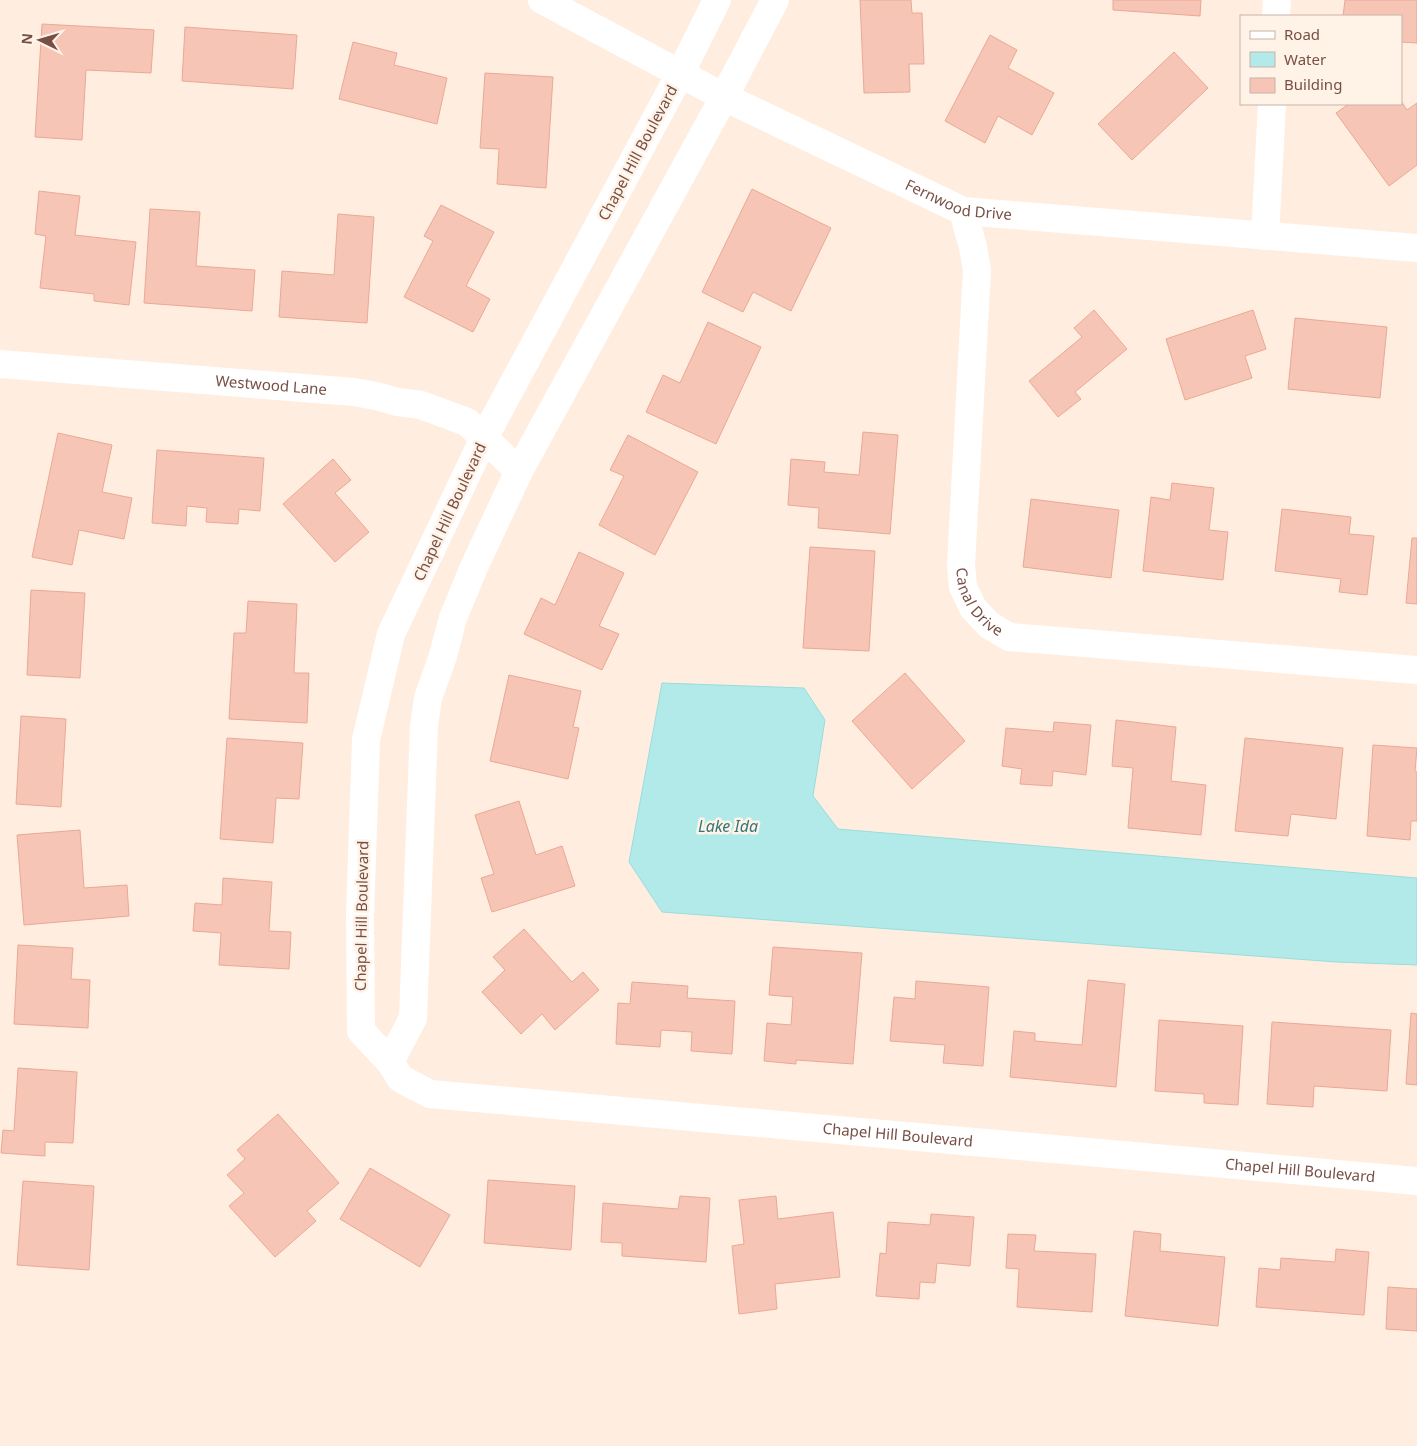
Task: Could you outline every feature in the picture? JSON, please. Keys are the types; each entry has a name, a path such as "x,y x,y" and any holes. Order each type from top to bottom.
{"street":[{"name":"Fernwood Drive","path":"542,0 724,97 963,211 1417,248"},
{"name":"Chapel Hill Boulevard","path":"717,0 680,74 484,438 391,634 366,740 360,915 362,1031 390,1062 401,1079 430,1094 1417,1181"},
{"path":"390,1062 412,1018 424,726 428,698 442,659 456,609 519,471 724,97 775,0"},
{"path":"1276,15 1277,0"},
{"path":"1265,236 1272,105"},
{"name":"Canal Drive","path":"963,211 977,270 961,564 963,587 973,608 989,625 1010,636 1417,670"},
{"name":"Westwood Lane","path":"0,364 354,392 421,405 467,422 519,471"}],"water":[{"name":"Lake Ida","path":"662,683 804,688 825,720 813,796 838,829 1417,878 1417,965 1336,962 662,912 629,862"}],"building":[{"path":"860,0 911,0 912,13 922,13 924,64 909,64 910,92 864,93"},
{"path":"1113,0 1201,0 1200,16 1113,10"},
{"path":"1345,0 1417,0 1417,43 1402,42 1402,15 1343,15"},
{"path":"42,24 154,30 151,73 86,70 82,140 35,137"},
{"path":"185,27 297,35 293,89 182,81"},
{"path":"990,35 1017,50 1008,68 1054,93 1032,135 998,116 985,143 945,121"},
{"path":"353,42 397,53 394,65 447,78 437,124 339,99"},
{"path":"1174,52 1208,88 1132,160 1098,124"},
{"path":"485,73 553,77 546,188 497,184 499,149 480,148"},
{"path":"1402,102 1407,110 1417,103 1417,165 1389,186 1336,113 1348,105 1402,105"},
{"path":"752,189 831,228 791,311 753,292 743,312 702,292"},
{"path":"39,191 80,196 75,235 136,242 129,305 94,301 94,294 40,288 46,236 35,234"},
{"path":"441,205 494,232 466,286 490,299 473,332 404,297 433,241 424,236"},
{"path":"150,209 200,212 196,266 255,270 252,311 144,303"},
{"path":"338,214 374,217 367,323 279,317 282,271 334,275"},
{"path":"1094,310 1127,349 1075,392 1081,399 1058,417 1029,381 1082,337 1074,328"},
{"path":"1253,310 1266,349 1245,356 1252,378 1185,400 1166,339"},
{"path":"1295,318 1387,327 1380,398 1288,389"},
{"path":"708,322 761,347 716,444 646,412 663,375 680,383"},
{"path":"863,432 898,435 890,534 818,528 819,508 788,505 791,459 825,462 824,472 859,475"},
{"path":"58,433 112,445 102,492 132,498 124,539 79,530 72,565 32,557"},
{"path":"628,435 698,472 655,555 599,525 624,476 610,470"},
{"path":"157,450 264,458 260,511 239,509 238,524 206,522 207,508 187,506 186,526 152,523"},
{"path":"333,459 351,480 335,493 369,532 335,562 283,504"},
{"path":"1172,483 1214,488 1209,530 1228,532 1223,580 1143,571 1151,497 1170,500"},
{"path":"1031,499 1119,510 1111,578 1023,567"},
{"path":"1282,509 1351,517 1349,534 1374,536 1367,595 1339,592 1341,579 1275,571"},
{"path":"1412,538 1417,538 1417,604 1406,603"},
{"path":"810,547 875,551 869,651 803,648"},
{"path":"579,552 624,573 599,626 619,634 602,670 524,634 541,598 555,605"},
{"path":"31,590 85,593 80,678 27,675"},
{"path":"248,601 297,604 294,673 309,673 307,723 229,719 234,633 246,633"},
{"path":"905,673 965,741 912,789 852,721"},
{"path":"509,675 581,691 573,727 579,728 568,779 490,761"},
{"path":"21,716 66,719 61,807 16,804"},
{"path":"1116,720 1176,727 1171,781 1206,785 1201,835 1128,828 1133,768 1112,766"},
{"path":"1054,722 1091,725 1086,775 1053,771 1052,786 1020,784 1022,769 1002,766 1006,728 1053,732"},
{"path":"227,738 303,743 299,799 276,798 273,843 220,839"},
{"path":"1245,738 1343,748 1336,819 1291,814 1288,836 1235,831"},
{"path":"1373,745 1417,748 1415,771 1417,772 1417,821 1411,821 1410,840 1367,836"},
{"path":"519,801 536,855 562,846 575,886 492,912 481,878 494,874 475,815"},
{"path":"80,830 84,888 127,885 129,916 24,925 17,835"},
{"path":"223,878 272,882 269,931 291,932 289,969 219,965 221,933 193,931 195,903 222,905"},
{"path":"524,929 572,982 583,972 599,990 555,1030 542,1014 521,1034 482,992 505,970 493,957"},
{"path":"18,945 73,948 71,979 90,980 88,1028 14,1024"},
{"path":"773,947 862,953 853,1064 796,1060 796,1064 764,1061 767,1023 791,1025 793,997 769,995"},
{"path":"1088,980 1125,984 1116,1087 1010,1077 1014,1031 1035,1033 1035,1041 1082,1045"},
{"path":"916,981 989,987 983,1066 943,1063 945,1045 890,1041 894,997 915,999"},
{"path":"632,982 688,986 687,998 735,1001 732,1054 691,1051 692,1032 661,1030 660,1047 616,1044 618,1003 630,1004"},
{"path":"1411,1013 1417,1014 1417,1085 1406,1084"},
{"path":"1159,1020 1243,1026 1238,1105 1204,1103 1204,1094 1155,1091"},
{"path":"1272,1022 1391,1030 1387,1091 1314,1086 1313,1107 1267,1104"},
{"path":"18,1068 77,1072 73,1143 45,1142 45,1156 1,1153 3,1130 14,1131"},
{"path":"278,1114 339,1183 307,1211 316,1221 275,1257 229,1206 244,1193 227,1175 245,1159 237,1150"},
{"path":"370,1168 450,1215 420,1267 340,1219"},
{"path":"488,1180 575,1186 571,1250 484,1243"},
{"path":"23,1181 94,1186 89,1270 17,1265"},
{"path":"680,1196 710,1198 706,1262 622,1256 622,1243 601,1242 603,1203 678,1209"},
{"path":"776,1196 778,1219 833,1212 840,1277 775,1284 777,1309 739,1314 732,1246 744,1244 739,1200"},
{"path":"931,1214 974,1217 970,1266 937,1263 935,1283 920,1282 919,1299 876,1296 880,1253 886,1254 888,1222 930,1225"},
{"path":"1134,1231 1161,1234 1160,1251 1225,1257 1218,1326 1125,1316"},
{"path":"1008,1234 1036,1235 1034,1251 1096,1254 1092,1312 1017,1307 1019,1269 1006,1268"},
{"path":"1336,1249 1369,1252 1364,1315 1256,1307 1259,1268 1280,1270 1281,1258 1335,1262"},
{"path":"1388,1287 1417,1289 1417,1331 1386,1329"}]}
